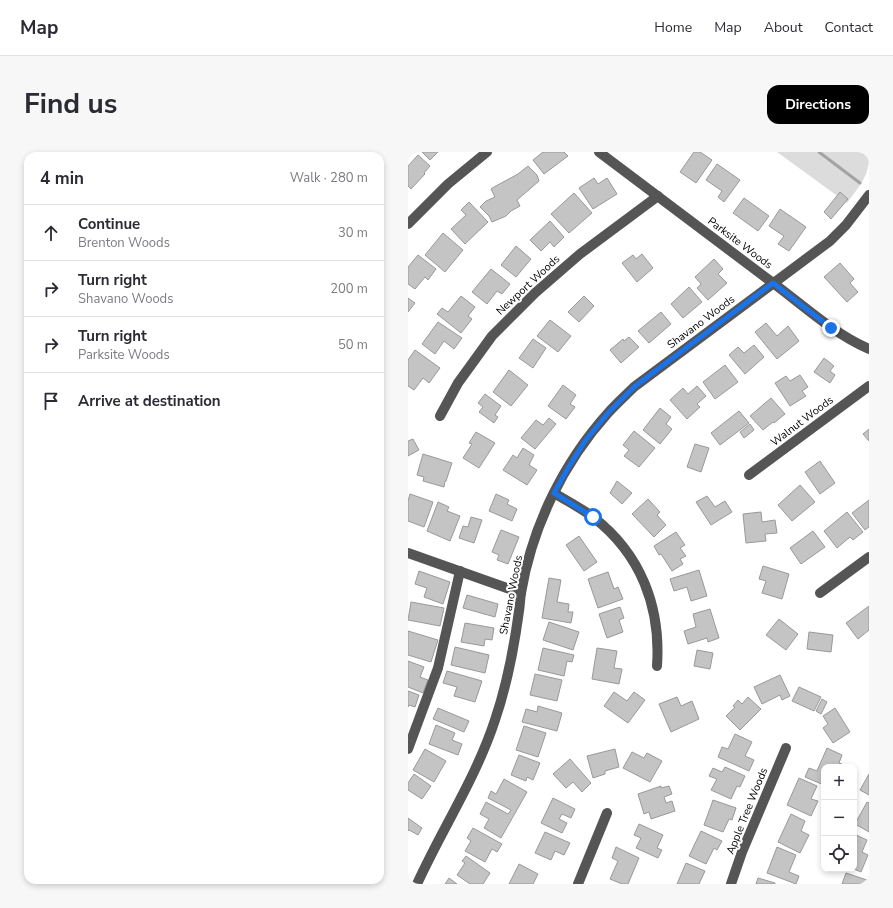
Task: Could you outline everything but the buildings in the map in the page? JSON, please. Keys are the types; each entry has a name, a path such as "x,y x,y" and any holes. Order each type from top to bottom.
{"street":[{"path":"408,224 448,184 487,152"},
{"name":"Parksite Woods","path":"599,152 831,328 859,345 869,349"},
{"name":"Shavano Woods","path":"417,884 473,774 495,721 510,668 521,593 532,548 545,511 568,468 585,441 608,413 634,387 830,241 846,225 869,194"},
{"name":"Newport Woods","path":"440,416 458,383 492,336 535,293 580,254 658,196"},
{"name":"Walnut Woods","path":"749,475 869,386"},
{"path":"554,493 593,517 606,528 628,553 637,567 655,615 658,649 657,666"},
{"path":"408,553 521,593"},
{"path":"820,593 869,557"},
{"path":"408,749 438,668 460,571"},
{"name":"Apple Tree Woods","path":"731,884 742,852 786,748"},
{"path":"578,884 607,813"}],"shaded area":[{"path":"777,152 862,152 869,158 869,164 862,182 847,203"}],"waterway":[{"path":"819,152 860,183"}],"route":[{"path":"593,517 554,493 585,441 608,413 634,387 773,283 831,328"}]}
